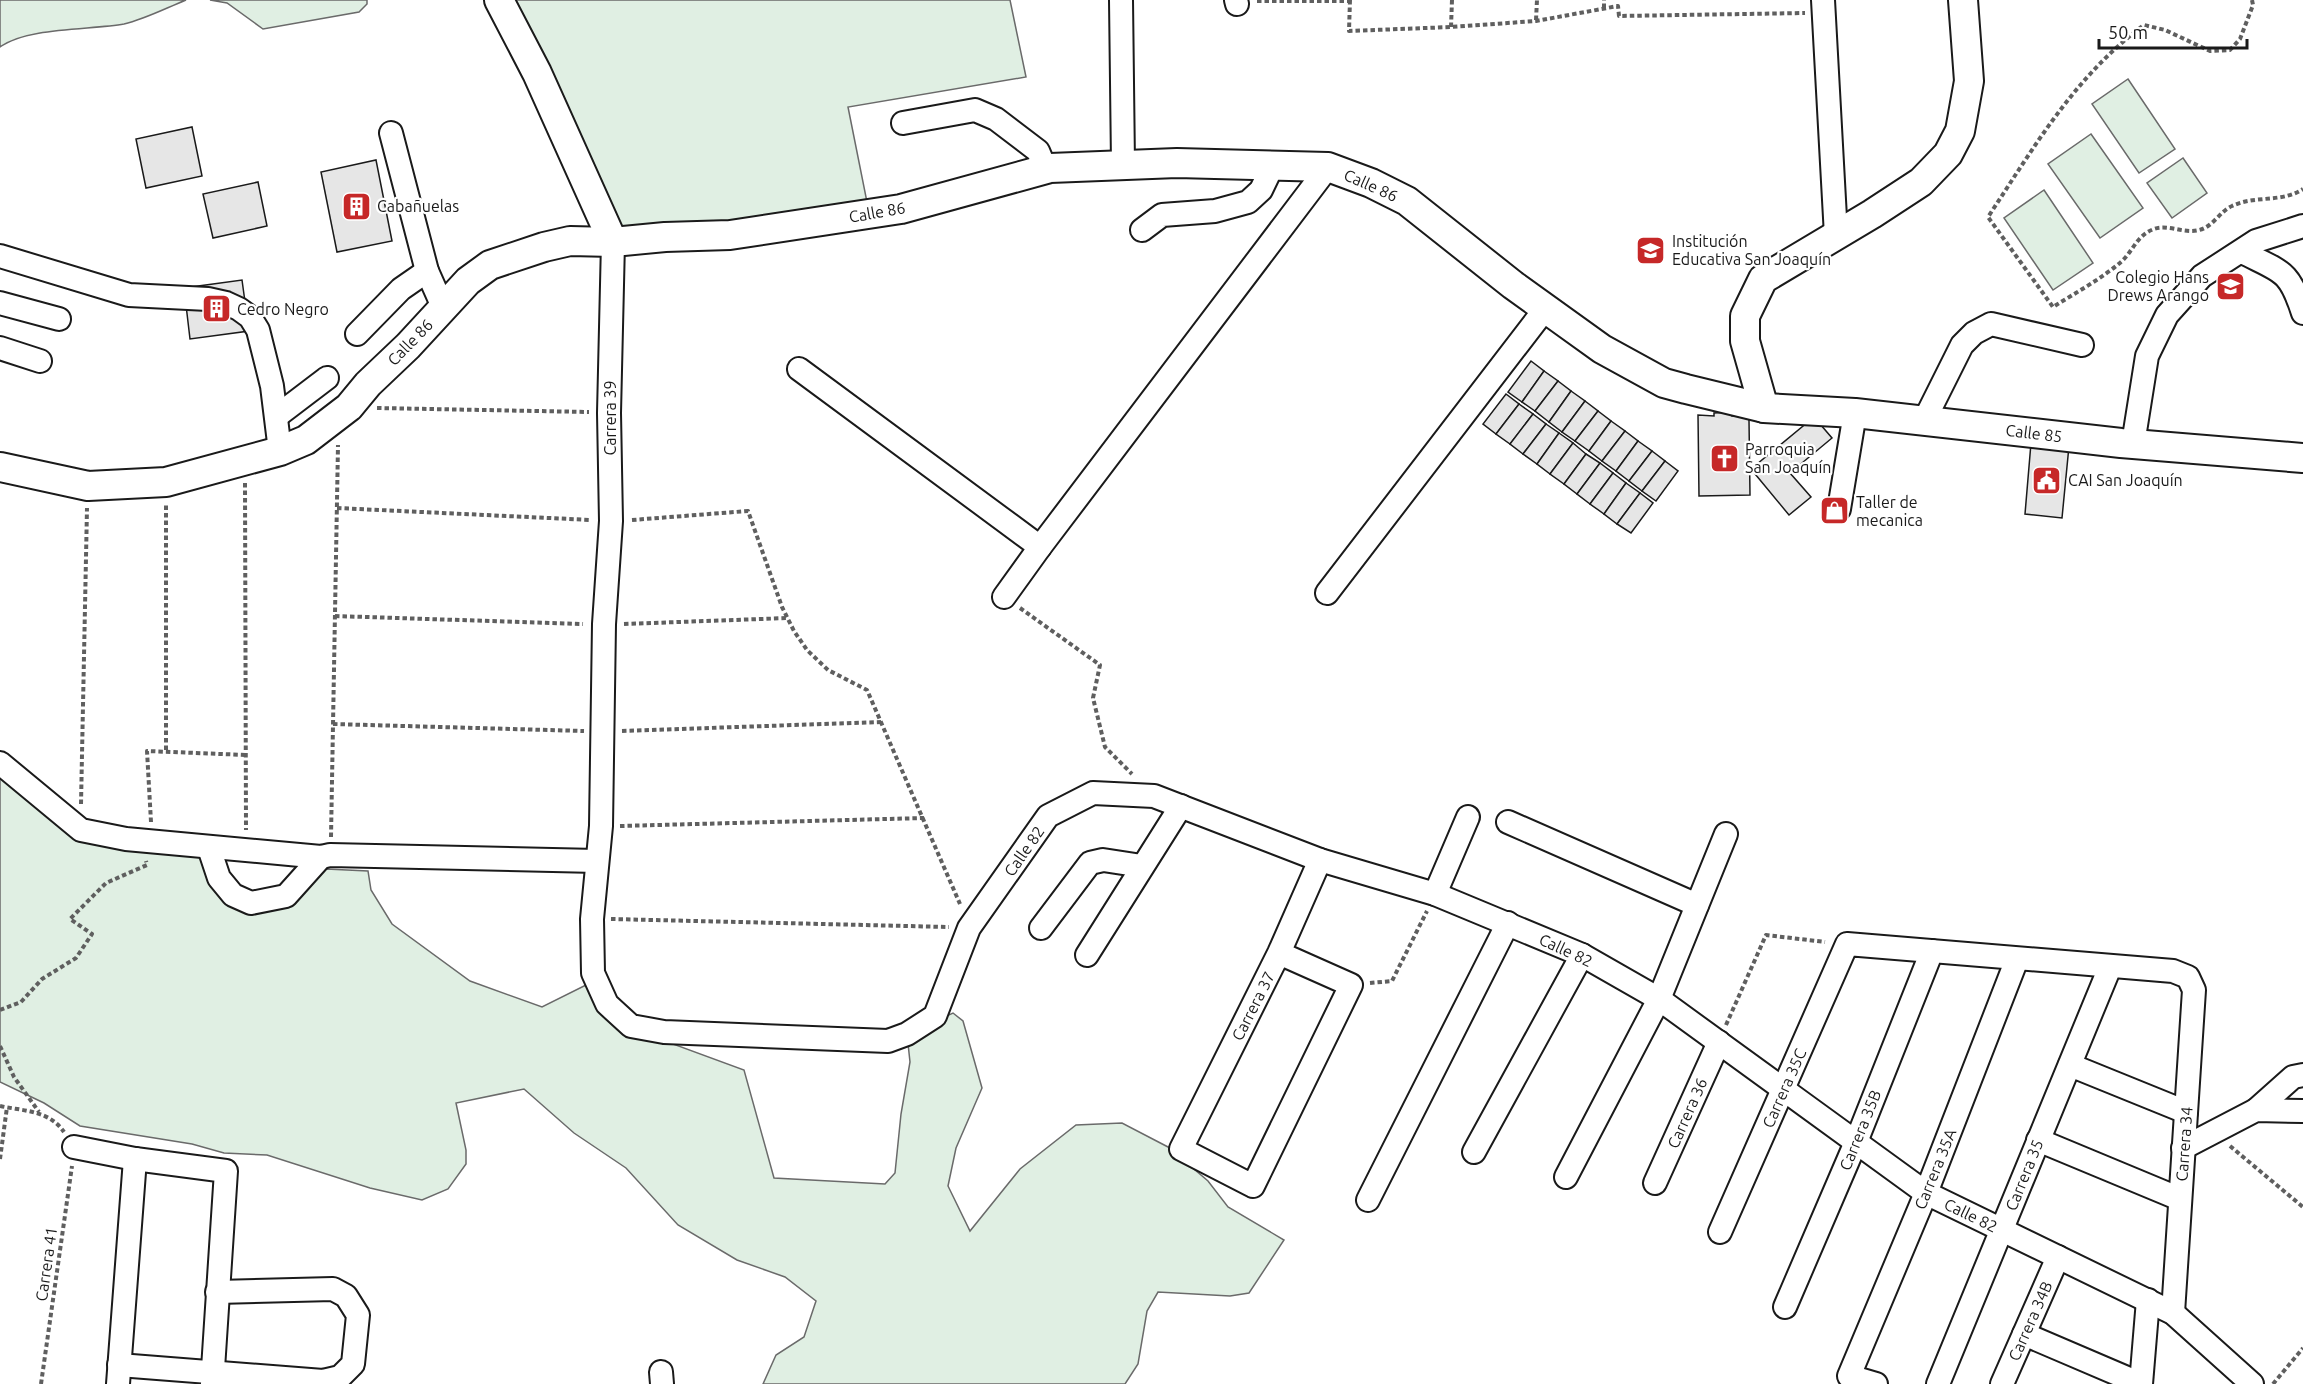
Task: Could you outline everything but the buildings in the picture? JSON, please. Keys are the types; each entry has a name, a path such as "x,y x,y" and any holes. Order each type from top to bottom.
{"main road":[{"name":"Carrera 39","path":"499,0 537,73 613,242"},
{"path":"1764,408 1745,341 1745,316 1763,279 1921,182 1948,154 1960,131 1969,81 1963,0"},
{"name":"Calle 86","path":"0,467 88,486 166,482 280,451 306,440 349,407 368,384 408,346 468,281 490,265 516,255 570,242 613,242 666,237 730,235 901,209 1046,170 1123,164 1207,163 1328,167 1371,183 1407,201 1545,309 1602,349 1664,383 1764,408"},
{"name":"Calle 85","path":"1764,408 1855,413 2133,444 2303,458"}],"street":[{"path":"1121,0 1123,164"},
{"path":"1824,6 1836,236"},
{"path":"903,123 975,110 996,119 1038,151 1046,170"},
{"path":"391,133 427,271 443,307"},
{"path":"1142,230 1162,215 1215,211 1248,201 1261,190 1273,165"},
{"path":"1004,597 1328,167"},
{"path":"2133,444 2147,356 2167,315 2202,276 2256,241 2303,226"},
{"name":"Carrera 39","path":"592,919 601,826 604,624 611,521 609,413 613,242"},
{"path":"2242,252 2286,275 2295,287 2303,313"},
{"path":"0,256 129,295 208,299 239,309 250,317 258,330 272,386 280,451"},
{"path":"357,334 401,289 427,271"},
{"path":"0,303 59,319"},
{"path":"1327,593 1545,309"},
{"path":"1924,421 1962,345 1974,333 1991,324 2082,345"},
{"path":"0,348 40,361"},
{"path":"799,369 1040,547"},
{"path":"277,416 327,378"},
{"path":"1839,509 1855,413"},
{"path":"0,763 81,830 126,839 209,848 326,856 597,861"},
{"name":"Calle 82","path":"592,919 593,973 607,1004 631,1026 664,1032 888,1041 907,1034 935,1016 969,928 1048,816 1093,793 1154,796 1320,860 1435,894 1582,956 1659,999 1926,1193 2173,1313 2252,1384"},
{"path":"1087,955 1181,806"},
{"path":"1435,894 1468,817"},
{"path":"1508,822 1697,904"},
{"path":"1566,1176 1659,999 1726,834"},
{"path":"209,848 219,878 233,895 251,903 286,896 326,856"},
{"path":"1041,928 1090,863 1103,860 1142,866"},
{"name":"Carrera 37","path":"1280,953 1351,985 1253,1186 1181,1149 1280,953 1320,860"},
{"path":"1368,1200 1508,923"},
{"path":"1847,944 2110,967"},
{"name":"Carrera 35C","path":"1720,1232 1847,944"},
{"name":"Carrera 35B","path":"1785,1307 1856,1142 1932,951"},
{"path":"1474,1152 1582,956"},
{"name":"Carrera 35A","path":"1876,1384 1849,1376 1926,1193 2017,959"},
{"name":"Carrera 34","path":"2110,967 2173,971 2188,977 2194,990 2173,1313"},
{"name":"Carrera 35","path":"1938,1384 2110,967"},
{"name":"Carrera 36","path":"1655,1183 1719,1042"},
{"path":"2070,1065 2186,1112"},
{"path":"2183,1148 2256,1110 2293,1077 2303,1075"},
{"path":"2256,1110 2303,1111"},
{"path":"2038,1140 2180,1199"},
{"path":"74,1147 135,1159 226,1171 213,1378"},
{"path":"135,1159 118,1375 323,1381 340,1377 353,1364 358,1315 346,1296 333,1289 217,1292"},
{"name":"Carrera 34B","path":"2002,1384 2058,1257"},
{"path":"2024,1334 2141,1384 2148,1300"}],"path":[{"path":"1236,2 1350,0 1349,31 1536,21 1618,6 1619,16 1824,6"},
{"path":"1451,27 1452,0"},
{"path":"1536,21 1537,0"},
{"path":"1604,0 1604,8"},
{"path":"2252,0 2253,5 2240,39 2230,50 2210,51 2165,30 2144,25 2122,41 2095,67 2061,107 1988,217 2054,307 2124,260 2133,244 2152,229 2162,228 2187,232 2201,230 2234,205 2294,195 2303,189"},
{"path":"326,856 333,724 339,444 349,407 609,413"},
{"path":"245,461 246,851"},
{"path":"166,482 166,750"},
{"path":"81,830 88,486"},
{"path":"337,508 611,521 748,511 788,618 807,650 828,670 867,690 924,818 969,928 592,919"},
{"path":"1004,597 1100,665 1093,698 1105,747 1154,796"},
{"path":"335,616 604,624 788,618"},
{"path":"333,724 602,732 881,722"},
{"path":"0,1010 21,1002 42,979 76,958 92,934 70,919 106,883 147,866 147,751 246,755"},
{"path":"601,826 924,818"},
{"path":"1392,981 1435,894"},
{"path":"1719,1042 1766,935 1847,944"},
{"path":"0,1046 14,1077 40,1113"},
{"path":"0,1106 40,1113 58,1124 74,1147"},
{"path":"0,1159 7,1107"},
{"path":"2213,1132 2303,1207"},
{"name":"Carrera 41","path":"41,1384 74,1147"},
{"path":"2273,1384 2303,1348"}],"green space":[{"path":"0,0 186,0 124,24 42,33 26,36 0,47"},
{"path":"210,0 367,0 367,4 359,12 263,29 227,3"},
{"path":"499,0 1010,0 1026,77 848,107 868,207 614,235"},
{"path":"2128,79 2175,149 2139,173 2092,104"},
{"path":"2091,134 2143,208 2100,238 2048,164"},
{"path":"2183,158 2207,193 2172,218 2147,183"},
{"path":"2044,190 2093,263 2053,290 2004,218"},
{"path":"0,765 67,833 209,848 227,903 286,896 326,869 368,871 371,890 392,924 470,981 542,1007 588,984 613,1022 744,1070 774,1178 885,1184 895,1173 901,1114 910,1062 907,1034 953,1013 963,1021 982,1088 956,1148 948,1186 970,1231 1020,1169 1076,1125 1122,1123 1168,1147 1208,1181 1228,1207 1284,1240 1249,1293 1230,1296 1158,1292 1147,1311 1138,1364 1125,1384 763,1384 776,1355 804,1337 816,1301 785,1277 737,1260 678,1225 626,1168 574,1133 524,1089 456,1103 466,1150 466,1164 448,1189 422,1200 370,1188 267,1155 224,1153 192,1144 80,1126 44,1103 0,1082"}],"place":[{"name":"Cabañuelas","path":"356,206"},
{"name":"Institución Educativa San Joaquín","path":"1651,250"},
{"name":"Colegio Hans Drews Arango","path":"2230,286"},
{"name":"Cedro Negro","path":"216,309"},
{"name":"Parroquia San Joaquín","path":"1724,458"},
{"name":"CAI San Joaquín","path":"2047,480"},
{"name":"Taller de mecanica","path":"1835,511"}]}
